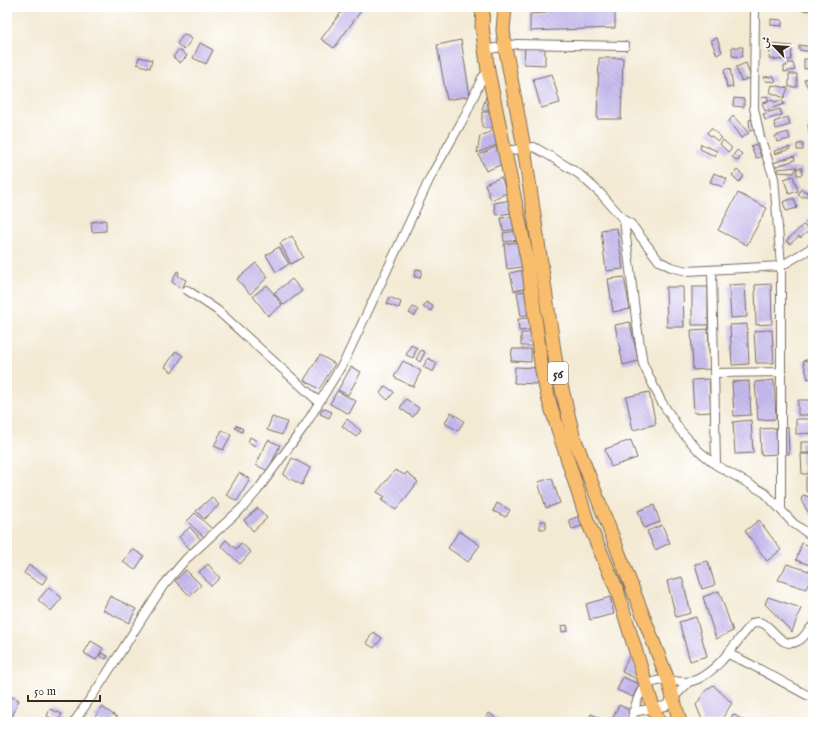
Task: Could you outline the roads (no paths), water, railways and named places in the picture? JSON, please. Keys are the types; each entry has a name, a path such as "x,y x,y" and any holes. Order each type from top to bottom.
{"main road":[{"name":"56","path":"483,7 482,26 488,71 506,151 528,263 542,371 548,401 587,520 617,590 659,722"},
{"name":"56","path":"505,7 503,30 505,46 524,148 556,364 562,393 581,456 668,680 680,722"}],"street":[{"path":"755,7 754,108 760,137 774,178 781,266 781,509"},
{"path":"485,50 505,46 537,43 626,46"},
{"path":"74,722 99,686 163,586 186,559 243,507 257,491 306,424 345,360 431,176 465,116 482,78 488,71"},
{"path":"506,151 534,146 579,174 601,194 624,220 631,224 659,261 671,267 687,271 781,266 813,247"},
{"path":"624,220 643,364 661,401 680,430 698,450 716,465 765,493 793,523 813,537"},
{"path":"712,270 716,465"},
{"path":"187,290 217,310 319,402"},
{"path":"714,373 781,372"},
{"path":"630,722 640,693 646,684 656,680 688,683 698,680 712,670 728,654 743,634 756,622 767,625 774,635 789,643 798,642 813,626"},
{"path":"728,654 751,663 784,684 813,698"},
{"path":"633,712 665,706 688,683"}]}
